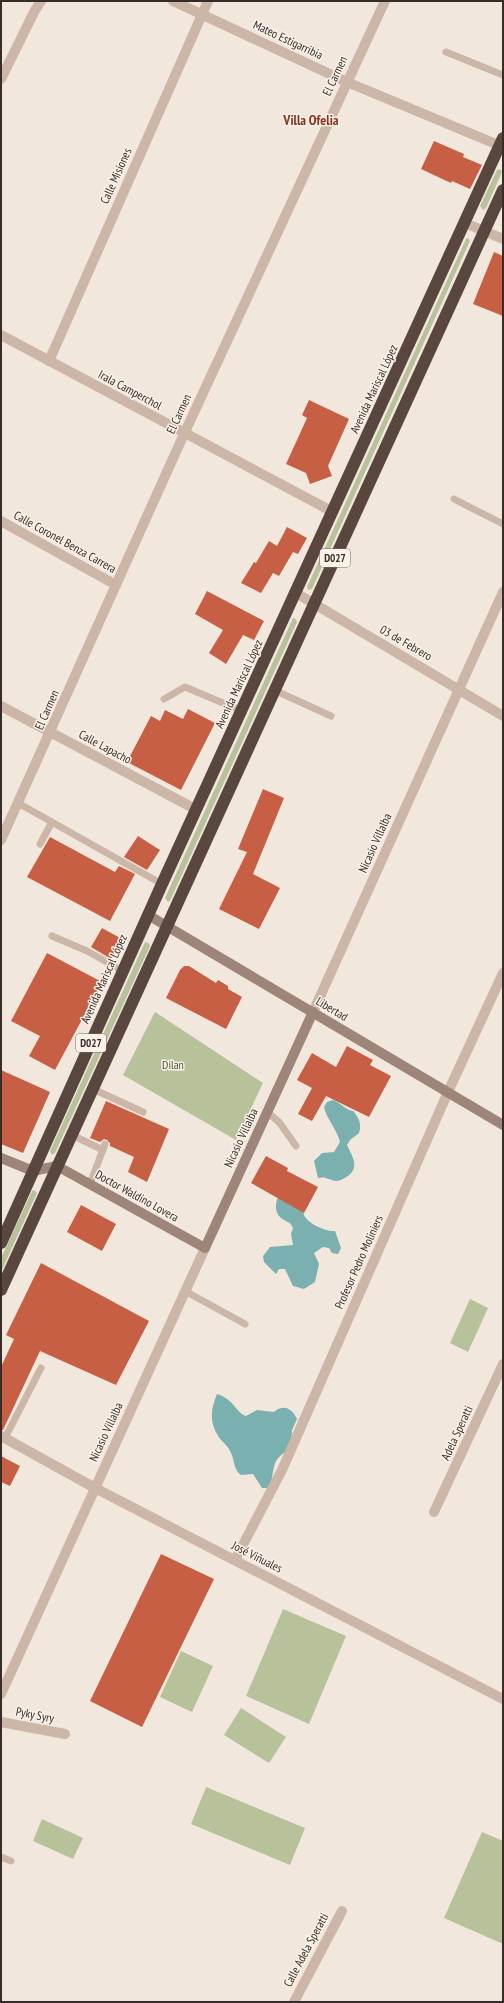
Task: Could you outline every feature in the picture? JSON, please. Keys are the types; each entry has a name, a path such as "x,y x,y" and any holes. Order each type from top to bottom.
{"highway":[{"name":"Avenida Mariscal López","path":"1,1243 36,1170 162,884 502,143"},
{"name":"D027","path":"1,1290 503,190"}],"main road":[{"name":"Libertad","path":"148,915 503,1125"},
{"name":"Nicasio Villalba","path":"205,1248 313,1012"},
{"path":"1,1158 36,1170 57,1166"},
{"name":"Doctor Waldino Lovera","path":"57,1166 205,1248"}],"street":[{"path":"1,79 41,1"},
{"name":"Mateo Estigarribia","path":"173,1 347,82 502,143"},
{"name":"Calle Misiones","path":"49,361 208,1"},
{"name":"El Carmen","path":"1,840 184,434 386,1"},
{"path":"465,222 503,239"},
{"name":"Irala Camperchol","path":"1,336 333,512"},
{"name":"Calle Coronel Benza Carrera","path":"1,521 116,585"},
{"name":"Nicasio Villalba","path":"313,1012 503,592"},
{"name":"03 de Febrero","path":"296,593 503,716"},
{"name":"Calle Lapacho","path":"1,706 50,734 197,810"},
{"name":"Profesor Pedro Moliniers","path":"236,1560 282,1470 448,1092 503,973"},
{"name":"Nicasio Villalba","path":"1,1694 205,1248"},
{"name":"Adela Speratti","path":"434,1512 503,1364"},
{"name":"José Viñuales","path":"3,1437 95,1488 503,1699"},
{"name":"Pyky Syry","path":"1,1722 65,1734"},
{"name":"Calle Adela Speratti","path":"294,2002 342,1911"}],"lane":[{"path":"446,52 503,76"},
{"path":"454,498 503,524"},
{"path":"164,699 185,687 242,711"},
{"path":"274,690 331,716"},
{"path":"18,803 162,884"},
{"path":"40,844 52,822"},
{"path":"52,936 87,951 123,971"},
{"path":"93,1089 119,1104 143,1112"},
{"path":"267,1112 279,1122 296,1146"},
{"path":"72,1135 104,1147 90,1184"},
{"path":"185,1291 245,1324"},
{"path":"3,1437 41,1368"},
{"path":"1,1857 11,1862"}],"green space":[{"path":"500,169 502,172 486,208 483,210 480,206 497,170"},
{"path":"468,238 470,241 312,589 308,590 307,587 466,239"},
{"path":"293,618 296,619 297,622 170,901 168,902 165,898"},
{"path":"145,942 149,943 150,946 55,1153 52,1155 50,1151"},
{"name":"Dilan","path":"155,1012 263,1083 236,1140 123,1075"},
{"path":"34,1190 37,1193 1,1272 1,1258 32,1191"},
{"path":"470,1299 488,1308 468,1352 450,1343"},
{"path":"283,1609 346,1636 309,1724 246,1696"},
{"path":"181,1651 213,1666 192,1712 160,1697"},
{"path":"241,1708 286,1737 269,1763 224,1735"},
{"path":"206,1787 305,1828 290,1865 191,1824"},
{"path":"42,1819 83,1838 73,1859 33,1841"},
{"path":"482,1832 503,1841 503,1944 444,1918"}],"water":[{"path":"333,1100 353,1111 360,1124 359,1133 350,1140 347,1145 353,1157 354,1169 348,1176 336,1181 318,1178 314,1161 322,1153 334,1152 340,1142 324,1107 327,1102"},
{"path":"281,1190 301,1199 304,1215 309,1221 322,1228 335,1231 341,1248 338,1254 332,1253 329,1248 323,1247 314,1253 319,1264 315,1282 304,1289 293,1286 285,1269 279,1269 276,1274 264,1262 263,1256 270,1247 293,1245 291,1234 293,1228 278,1215 276,1208"},
{"path":"217,1394 223,1396 231,1402 246,1416 257,1410 274,1412 281,1408 287,1408 295,1415 297,1419 292,1430 291,1448 276,1461 269,1488 262,1488 253,1474 241,1475 238,1473 230,1450 218,1436 213,1425 212,1410"}],"building":[{"path":"434,141 464,154 463,157 482,165 470,189 452,181 451,183 421,169"},
{"path":"494,252 503,256 503,316 473,304"},
{"path":"309,400 349,419 328,466 332,476 310,484 306,473 286,464 307,418 302,415"},
{"path":"287,527 307,538 298,554 293,552 279,576 273,573 261,593 241,583 254,562 256,563 269,541 277,546"},
{"path":"207,591 264,621 254,640 243,635 226,664 209,653 223,630 195,614"},
{"path":"188,709 215,723 181,790 127,762 151,716 160,721 165,710 183,719"},
{"path":"263,789 284,798 253,874 280,888 259,929 219,909 247,852 238,849"},
{"path":"138,836 160,850 147,870 124,857"},
{"path":"50,837 115,872 119,866 135,874 110,921 27,877"},
{"path":"102,928 122,939 111,959 91,947"},
{"path":"47,953 102,982 55,1070 29,1056 40,1036 11,1021"},
{"path":"184,966 189,966 216,983 218,980 228,986 228,989 242,997 226,1029 166,998 180,970"},
{"path":"347,1046 373,1060 370,1065 391,1076 369,1117 326,1096 312,1121 298,1114 312,1088 297,1080 312,1053 336,1067"},
{"path":"1,1070 50,1092 23,1153 1,1144"},
{"path":"106,1101 169,1129 147,1182 128,1172 134,1157 110,1146 110,1143 107,1140 104,1139 100,1142 90,1138"},
{"path":"266,1156 288,1168 287,1171 318,1187 304,1213 251,1183"},
{"path":"81,1205 116,1224 102,1251 67,1232"},
{"path":"41,1263 149,1321 116,1385 40,1351 3,1430 1,1430 1,1367 14,1339 6,1335"},
{"path":"1,1456 20,1466 10,1486 1,1482"},
{"path":"161,1554 214,1579 142,1727 90,1701"}],"district":[{"name":"Villa Ofelia","path":"311,120"}]}
